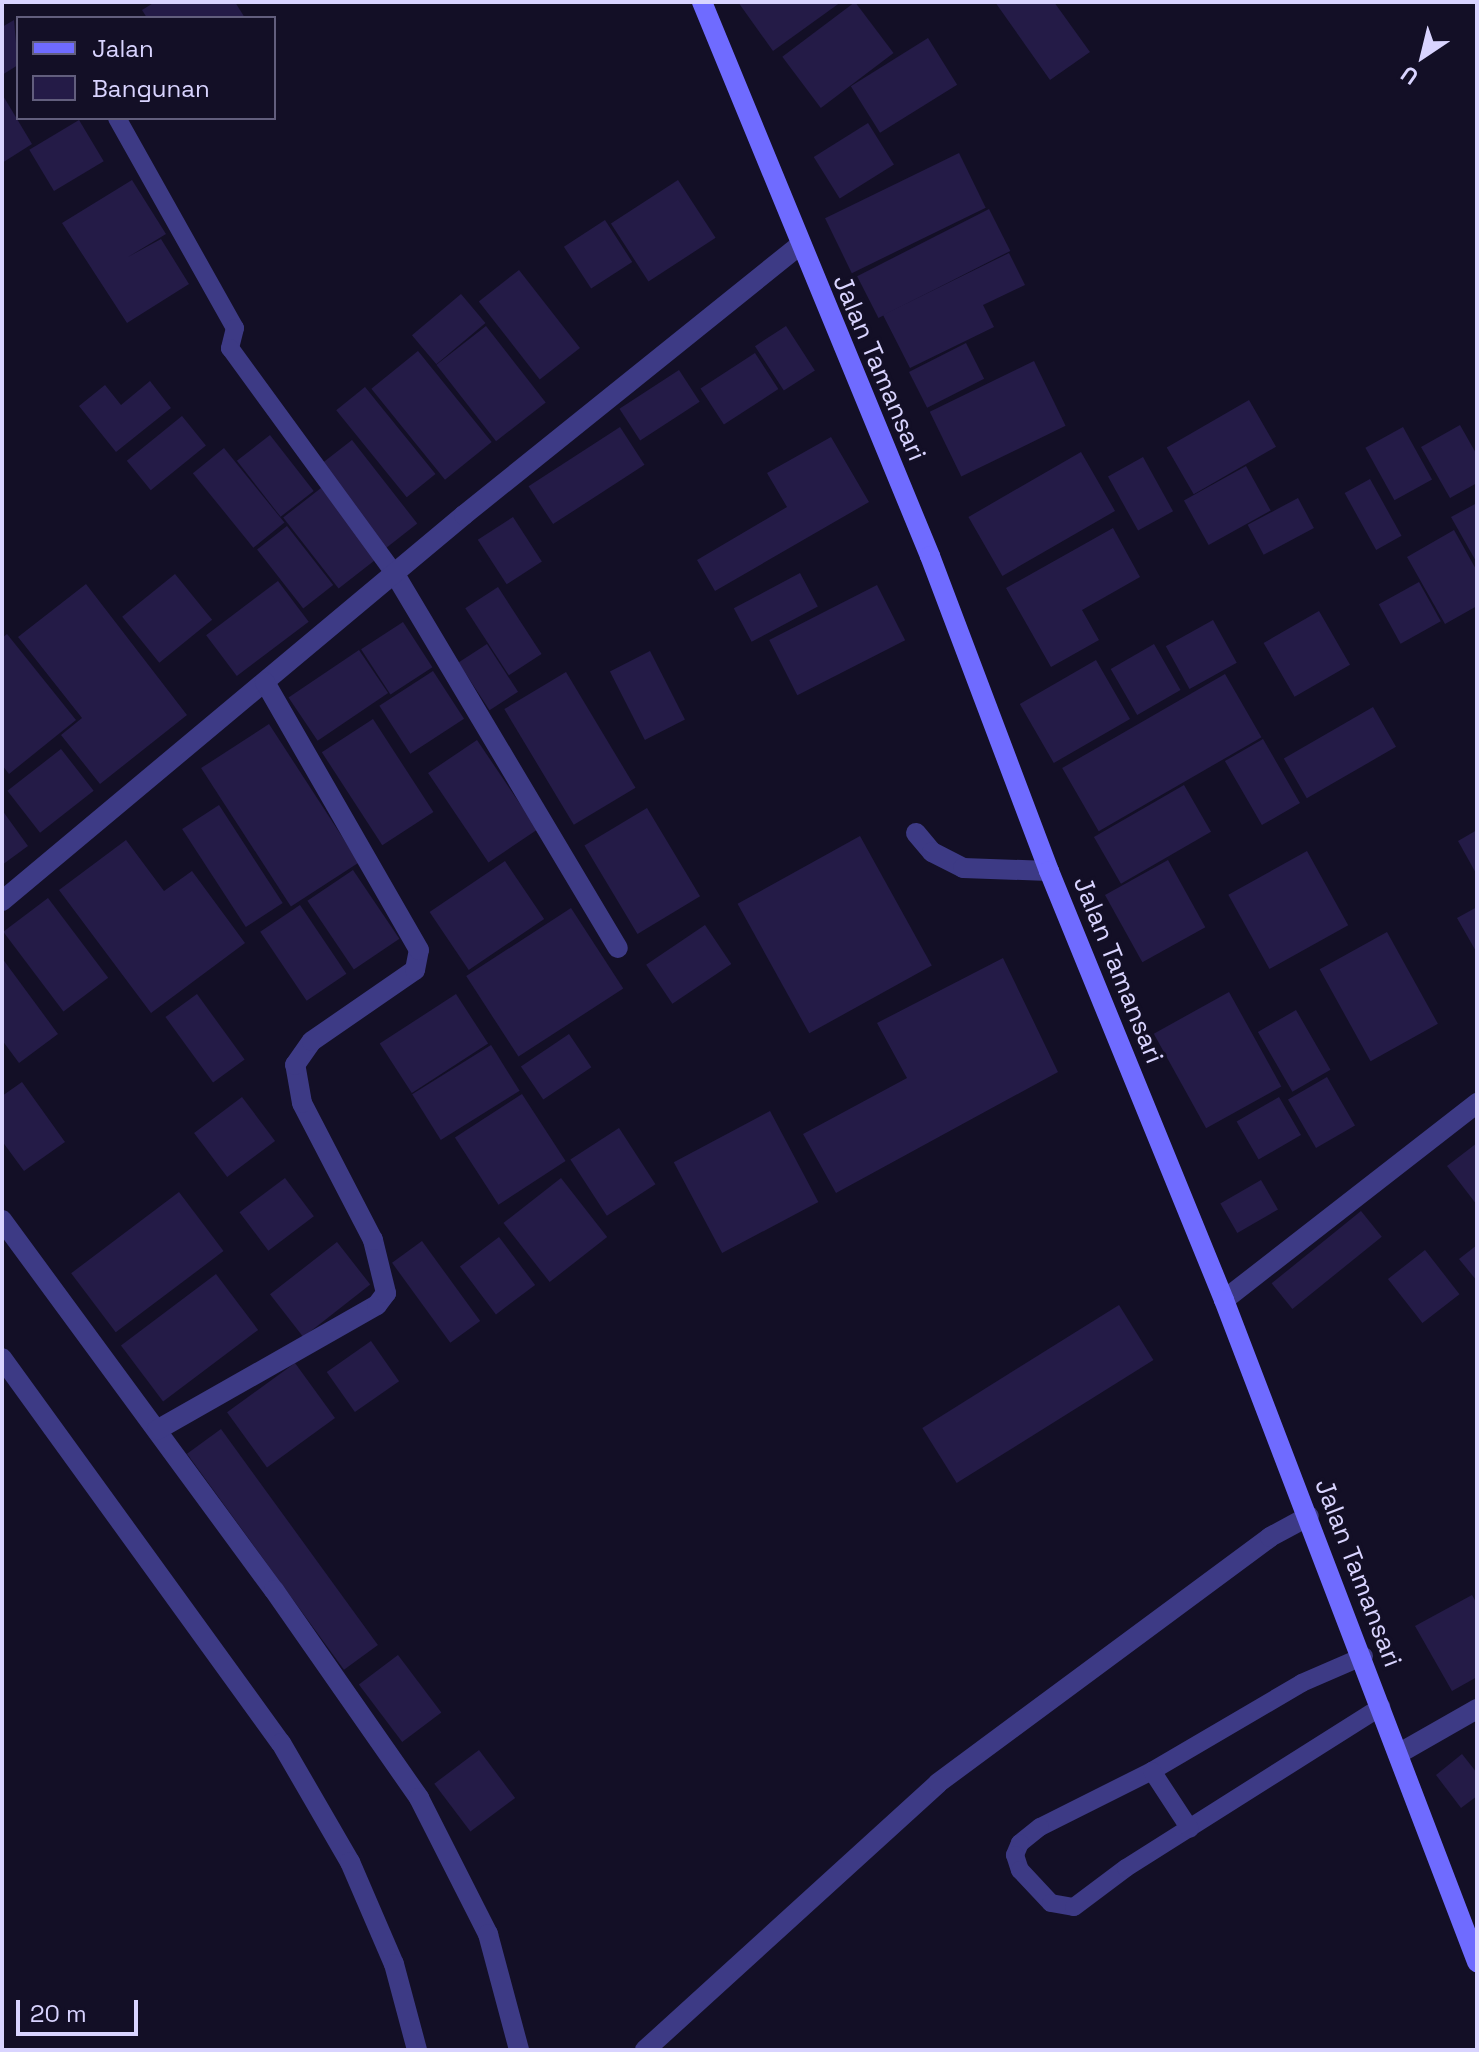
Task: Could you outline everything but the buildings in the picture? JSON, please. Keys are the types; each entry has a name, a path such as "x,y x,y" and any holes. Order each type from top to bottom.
{"main road":[{"name":"Jalan Tamansari","path":"702,2 930,556 1049,871 1224,1300 1364,1656 1398,1754 1472,1929 1477,1962"}],"street":[{"path":"2,901 396,576 464,515 800,245"},
{"path":"396,576 618,948"},
{"path":"157,1430 377,1305 386,1293 373,1240 302,1103 295,1065 312,1041 415,970 419,950 265,682"},
{"path":"916,833 932,852 963,868 1049,871"},
{"path":"1224,1300 1477,1103"},
{"path":"2,1220 157,1430 419,1798 488,1934 519,2050"},
{"path":"2,1358 281,1743 350,1862 394,1964 417,2050"},
{"path":"645,2050 938,1783 1270,1537 1309,1516"},
{"path":"1398,1754 1477,1709"}],"lane":[{"path":"118,120 235,328 230,348 396,576"},
{"path":"1364,1656 1302,1683 1152,1771 1040,1827 1020,1843 1015,1855 1020,1870 1051,1903 1074,1907 1381,1707"},
{"path":"1152,1771 1190,1829"}]}
